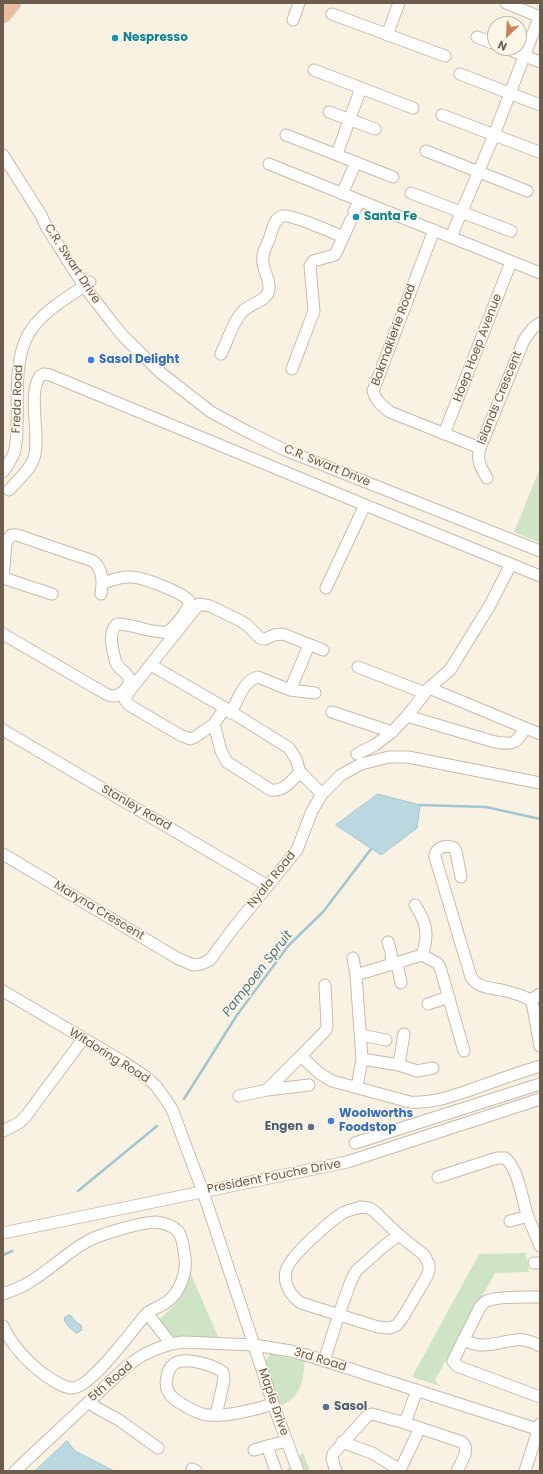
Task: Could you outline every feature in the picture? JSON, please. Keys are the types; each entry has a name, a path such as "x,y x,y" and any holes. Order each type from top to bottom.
{"highway":[{"path":"3,14 12,3"}],"street":[{"path":"293,20 299,3"},
{"path":"387,35 399,3"},
{"path":"506,3 540,16 527,51"},
{"path":"332,14 445,56"},
{"path":"477,37 487,41"},
{"path":"452,237 525,56 540,62"},
{"path":"314,70 413,108"},
{"path":"460,74 540,106"},
{"path":"337,154 361,88"},
{"path":"329,112 375,129"},
{"path":"442,115 539,152"},
{"path":"286,135 393,177"},
{"path":"426,151 527,191"},
{"name":"C.R. Swart Drive","path":"3,155 46,226 122,336 162,373 205,407 248,432 285,450 540,551"},
{"path":"342,194 356,162"},
{"path":"269,164 540,274"},
{"path":"411,193 511,231"},
{"path":"292,370 314,311 310,266 313,261 335,254 359,200"},
{"path":"221,354 241,313 269,292 269,284 264,268 263,257 274,226 279,218 283,216 294,218 343,237"},
{"name":"Bokmakierie Road","path":"434,230 373,391 380,404 390,412 480,448"},
{"name":"Hoep Hoep Avenue","path":"444,434 511,262"},
{"name":"Freda Road","path":"5,465 14,453 17,439 19,367 23,347 29,333 50,310 87,284"},
{"name":"Islands Crescent","path":"487,478 478,461 480,448 524,340 533,328 540,324"},
{"path":"9,490 30,466 33,460 35,447 35,388 38,379 44,374 50,375 540,576"},
{"path":"326,588 365,505"},
{"path":"3,634 106,694 115,697 119,695 130,680 127,674 116,663 112,637 114,627 117,624 126,624 159,632 167,632 174,626 188,608 189,601 182,595 143,578 122,577 102,588 100,569 93,561 13,535 9,537 6,543 3,578 52,594"},
{"path":"357,754 375,745 392,732 407,716 427,690 450,670 490,605 511,564"},
{"path":"316,693 290,690 262,678 252,678 228,711 214,724 195,737 186,738 129,705 126,700 128,693 199,604 210,606 239,620 247,625 260,638 265,639 274,635 283,634 323,650"},
{"path":"290,690 309,645"},
{"path":"151,665 289,748 296,759 300,772 322,794"},
{"path":"358,667 427,690 540,734"},
{"path":"332,712 392,732"},
{"path":"407,716 506,744 513,744 518,741 525,728"},
{"path":"214,724 221,751 227,762 271,790 277,791 282,789 300,772"},
{"name":"Stanley Road","path":"3,730 268,886"},
{"name":"Nyala Road","path":"196,965 206,963 210,960 296,850 312,811 322,794 349,770 361,764 389,757 408,757 540,784"},
{"path":"461,877 456,851 454,848 447,846 438,849 435,857 474,981 482,986 535,997 533,1007 540,1046"},
{"name":"Maryna Crescent","path":"3,854 177,958 189,964 196,965"},
{"path":"415,905 422,916 426,931 426,942 422,955"},
{"path":"388,942 401,983"},
{"path":"356,975 422,955 437,963 440,967 464,1051"},
{"path":"353,958 356,975 362,1059 357,1087"},
{"path":"268,1090 326,1030 328,1026 325,985"},
{"name":"Witdoring Road","path":"3,991 122,1061 146,1077 156,1086 172,1110 203,1192"},
{"path":"428,1004 449,997"},
{"path":"399,1065 404,1034"},
{"path":"361,1035 386,1040"},
{"path":"3,1131 19,1123 26,1116 83,1039"},
{"path":"301,1056 310,1066 327,1078 410,1102 428,1102 450,1096 540,1066"},
{"path":"362,1059 399,1065 417,1071 433,1068"},
{"path":"355,1143 540,1084"},
{"path":"239,1096 268,1090 309,1086"},
{"name":"President Fouche Drive","path":"3,1233 347,1162 540,1099"},
{"path":"438,1177 497,1158 504,1158 509,1161 513,1168 528,1216 540,1246"},
{"path":"203,1192 254,1345"},
{"path":"361,1207 369,1208 399,1234 424,1255 429,1264 429,1268 426,1278 403,1317 397,1324 390,1328 378,1327 301,1303 294,1298 286,1283 285,1273 292,1259 344,1212 361,1207"},
{"path":"510,1221 528,1216"},
{"path":"3,1294 28,1283 88,1241 114,1231 155,1222 168,1225 177,1230 180,1234 186,1270 174,1295 165,1304 153,1308 147,1313 106,1363 83,1385 67,1388 37,1369 13,1343 3,1326"},
{"path":"324,1361 339,1314 356,1271 399,1234"},
{"path":"540,1297 491,1299 485,1302 480,1307 453,1359 455,1365 540,1397"},
{"path":"147,1313 171,1344"},
{"path":"463,1340 473,1344 484,1345 510,1340 528,1340 540,1346"},
{"name":"5th Road","path":"15,1471 127,1366 143,1355 171,1344 183,1342 254,1345"},
{"name":"3rd Road","path":"254,1345 291,1351 539,1428"},
{"name":"Maple Drive","path":"254,1345 273,1404 298,1471"},
{"path":"216,1415 224,1380 223,1372 212,1366 204,1364 179,1362 174,1364 170,1368 166,1382 168,1392 172,1398 198,1413 216,1415 255,1410 273,1404"},
{"path":"405,1423 417,1390"},
{"path":"88,1402 119,1420 158,1448"},
{"path":"336,1471 332,1459 333,1454 342,1442 367,1416 372,1414 459,1440 465,1444 466,1453 457,1471"},
{"path":"342,1442 372,1453 400,1470 420,1428"},
{"path":"525,1471 539,1428"},
{"path":"254,1450 286,1440"},
{"path":"267,1446 276,1471"}],"green space":[{"path":"540,468 540,543 514,532"},
{"path":"526,1253 529,1272 495,1273 435,1380 440,1386 412,1377 479,1254"},
{"path":"190,1272 219,1339 169,1340 157,1322 181,1298"},
{"path":"270,1354 305,1361 299,1389 292,1399 278,1407 263,1365"},
{"path":"303,1452 310,1471 286,1471"}],"water":[{"path":"378,794 420,805 417,828 381,855 336,825"},
{"path":"70,1315 77,1323 81,1325 82,1330 76,1333 68,1326 64,1320 65,1317"},
{"path":"67,1441 75,1451 114,1471 35,1471"}],"waterway":[{"name":"Pampoen Spruit","path":"420,805 486,807 540,819"},
{"name":"Pampoen Spruit","path":"184,1099 237,1015 289,945 323,912 371,849"},
{"name":"Pampoen Spruit","path":"78,1191 157,1126"},
{"name":"Pampoen Spruit","path":"3,1255 12,1251"}],"place":[{"name":"Nespresso","path":"115,38"},
{"name":"Santa Fe","path":"356,217"},
{"name":"Sasol Delight","path":"91,360"},
{"name":"Woolworths Foodstop","path":"331,1121"},
{"name":"Engen","path":"311,1127"},
{"name":"Sasol","path":"326,1407"}]}
